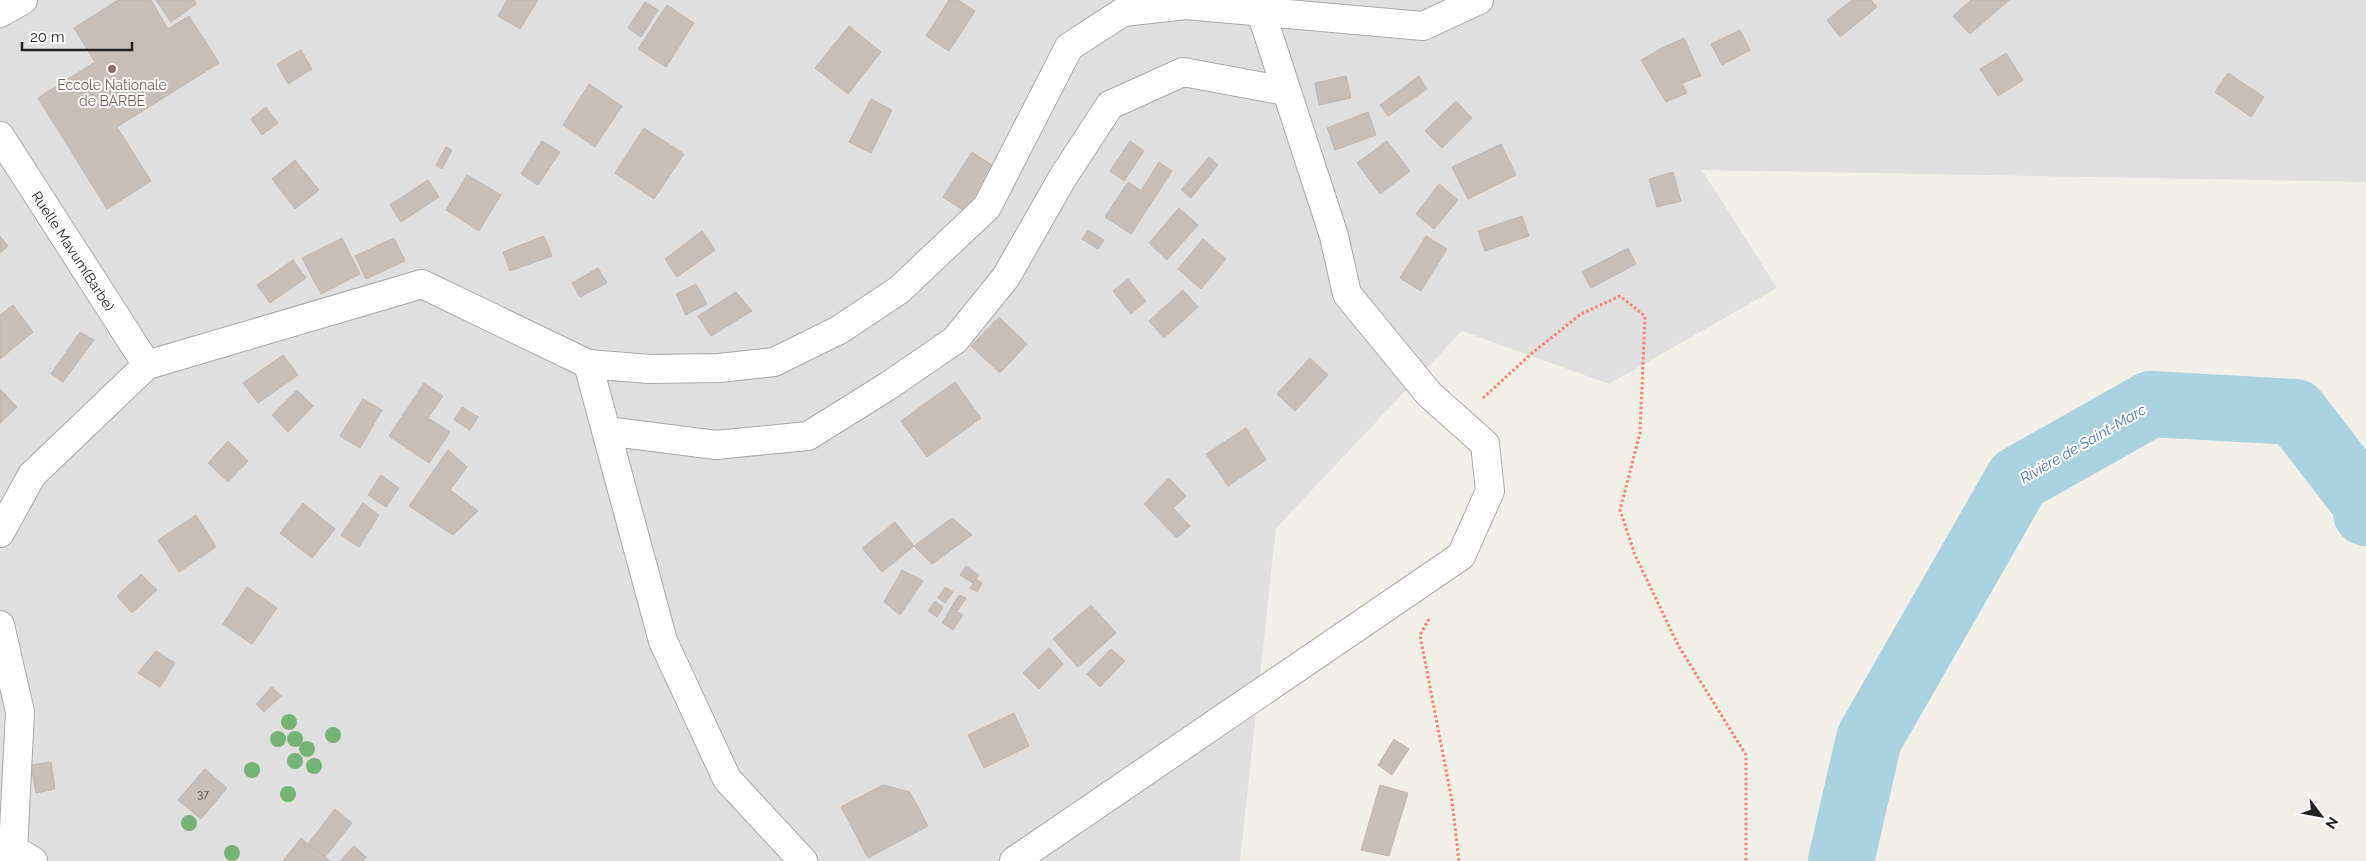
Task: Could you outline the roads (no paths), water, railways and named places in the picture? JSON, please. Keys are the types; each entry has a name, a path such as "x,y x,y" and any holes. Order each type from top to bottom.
{"street":[{"path":"0,13 23,0"},
{"path":"0,533 32,475 147,365 422,284 588,364 648,369 719,368 774,362 839,330 899,290 987,207 1069,47 1123,12 1186,5 1259,6 1423,26 1479,0"},
{"path":"1014,861 1461,556 1490,491 1485,444 1429,394 1347,294 1334,236 1259,6"},
{"path":"606,432 716,445 808,436 888,386 955,340 1006,277 1063,177 1110,105 1183,72 1286,91"},
{"name":"Ruelle Mavum(Barbe)","path":"0,136 147,365"},
{"path":"588,364 663,641 727,780 802,861"},
{"path":"0,624 20,712 15,853"}],"waterway":[{"name":"Rivière de Saint-Marc","path":"1841,861 1869,739 2018,479 2151,404 2295,412 2364,501 2366,513"}],"place":[{"name":"Eccole Nationale de BARBE","path":"112,69"}]}
